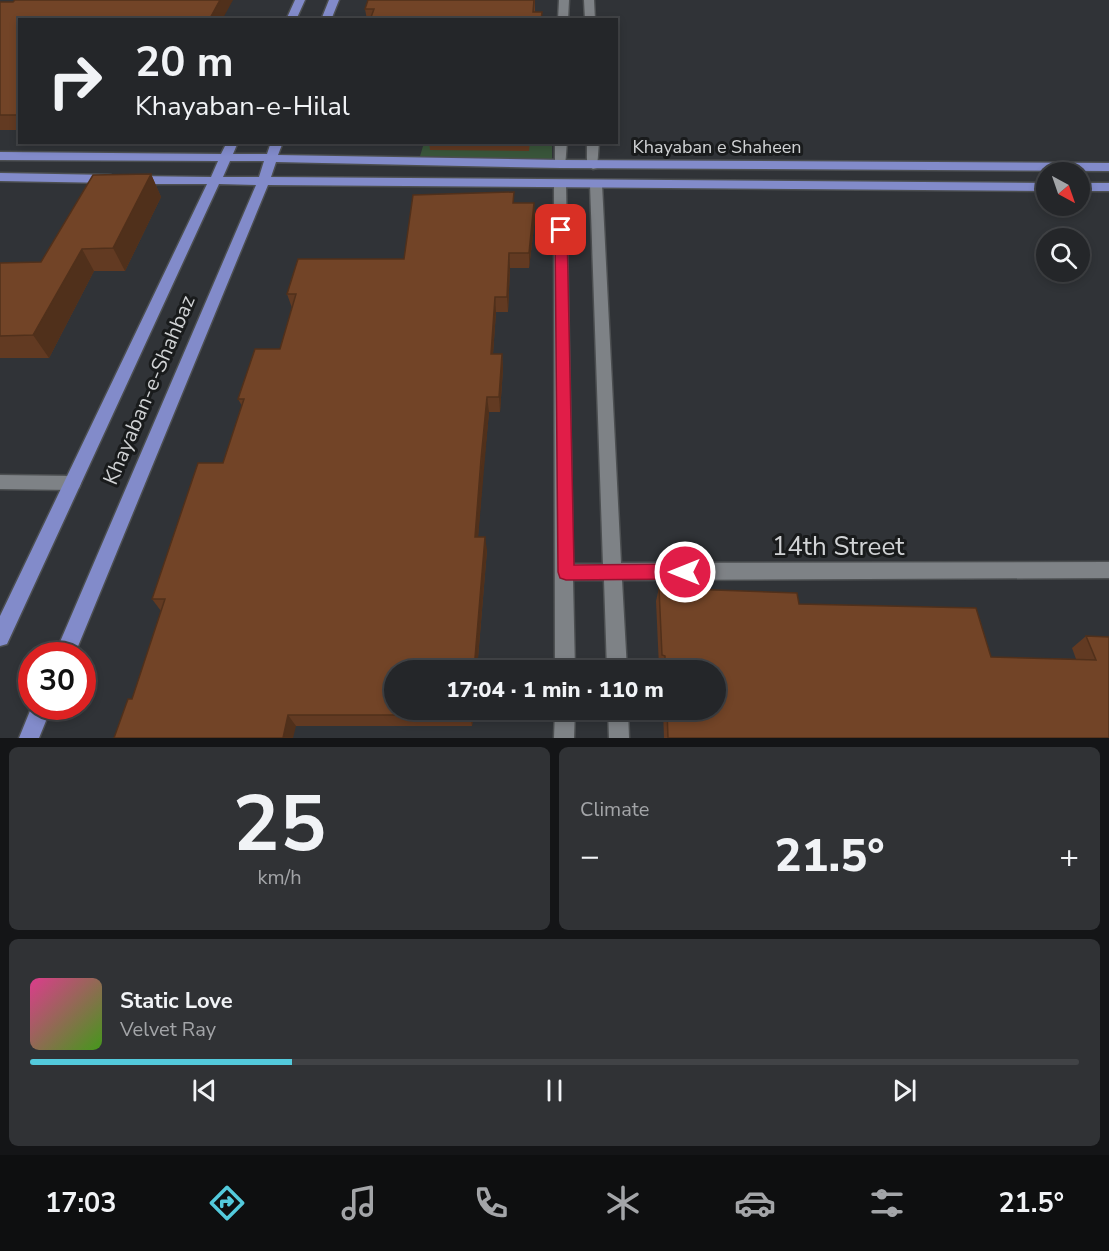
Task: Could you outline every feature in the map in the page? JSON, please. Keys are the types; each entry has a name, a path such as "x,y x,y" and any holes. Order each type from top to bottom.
{"main road":[{"path":"292,18 300,0"},
{"path":"327,18 334,0"},
{"name":"Khayaban-e-Shahbaz","path":"0,637 216,181 231,144"},
{"name":"Khayaban-e-Shahbaz","path":"70,642 263,182 274,150"},
{"name":"Khayaban e Shaheen","path":"0,156 225,158 274,150 593,165 1109,167"},
{"name":"Khayaban e Shaheen","path":"0,177 263,182 1036,187"},
{"path":"1090,187 1109,187"},
{"path":"29,738 36,720"}],"street":[{"path":"563,18 564,0"},
{"path":"589,0 590,18"},
{"path":"561,144 561,164"},
{"path":"593,144 593,165"},
{"path":"560,184 566,572 565,660"},
{"path":"596,184 617,660"},
{"path":"0,482 73,483"},
{"name":"14th Street","path":"566,572 1109,570"},
{"path":"564,738 565,720"},
{"path":"618,720 619,738"}],"green space":[{"path":"424,144 552,144 552,160 420,156"}],"building":[{"path":"15,0 220,0 210,18 18,18 18,115 0,115 0,2"},
{"path":"368,0 534,0 533,12 542,12 541,18 371,18 374,9 365,9"},
{"path":"151,174 113,248 82,249 33,335 0,336 0,263 41,262 93,175"},
{"path":"514,192 513,203 534,203 529,253 509,253 507,297 495,297 491,354 502,354 499,397 487,397 481,459 475,537 485,537 475,660 384,660 384,715 288,715 283,738 114,738 128,699 132,699 165,599 152,599 198,463 223,463 244,399 238,399 255,349 280,349 296,294 287,294 298,259 404,259 413,195"},
{"path":"659,588 797,593 799,604 976,608 991,657 1096,660 1086,636 1109,637 1109,738 668,738 667,720 726,720 726,660 665,660 665,656 662,655"}],"route":[{"path":"561,230 566,572 685,572"}]}
